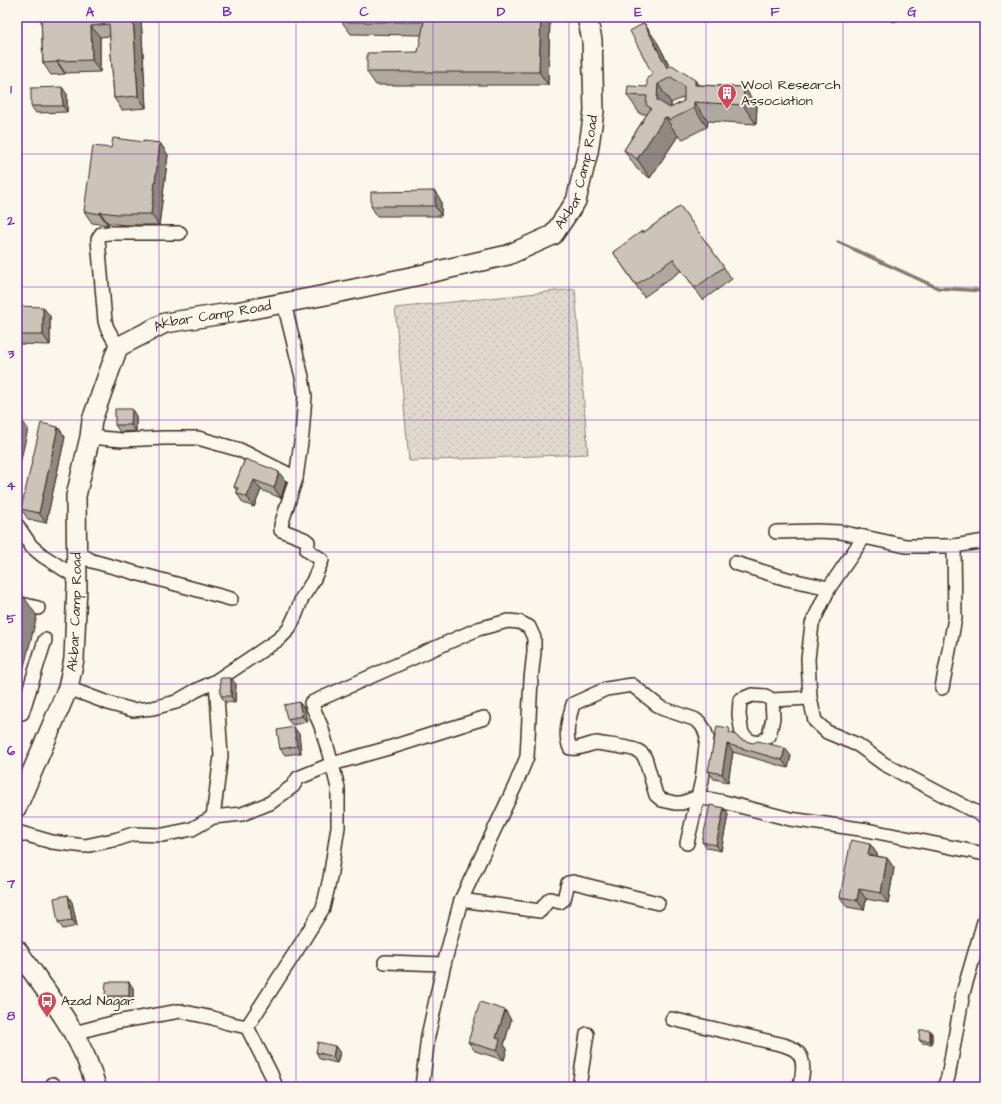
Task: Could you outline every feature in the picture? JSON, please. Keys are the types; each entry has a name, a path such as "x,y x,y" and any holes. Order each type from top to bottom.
{"street":[{"name":"Akbar Camp Road","path":"17,807 68,688 74,658 76,496 90,437 92,420 118,347 165,323 236,312 413,277 508,255 553,235 576,201 588,152 594,111 592,40 587,17"},
{"path":"118,347 107,328 105,321 98,239 101,234 109,233 180,233"},
{"path":"68,688 111,704 133,710 153,708 176,702 216,680 279,639 289,629 302,598 313,581 322,560 307,550 308,542 304,539 281,530 281,525 296,478 302,429 304,396 302,377 284,303"},
{"path":"90,437 122,440 198,438 240,450 296,478"},
{"path":"17,525 30,546 76,577"},
{"path":"776,532 840,532 906,546 954,546 985,540"},
{"path":"864,537 829,588 812,624 808,659 810,698 815,721 827,732 858,745 884,764 985,817"},
{"path":"942,688 955,618 954,546"},
{"path":"76,551 92,561 231,599"},
{"path":"735,563 787,579 829,588"},
{"path":"17,603 38,608"},
{"path":"247,1027 323,908 330,878 338,827 338,788 321,726 311,703 478,629 508,621 519,622 529,627 534,638 527,757 515,786 461,900 444,964 428,1036 422,1087"},
{"path":"17,714 22,713 45,640"},
{"path":"213,817 221,756 216,680"},
{"path":"687,843 698,797 702,780 707,737 700,723 694,719 661,708 632,685 606,689 573,704 567,729 567,741 570,748 575,750 596,743 639,751 646,761 656,795 662,800 675,804 698,797 790,819 867,830 985,854"},
{"path":"772,700 810,698"},
{"path":"17,832 52,842 85,846 118,839 133,834 163,835 192,829 213,817 242,814 270,803 293,786 298,778 332,764 484,718"},
{"path":"461,900 540,911 544,908 545,902 550,899 560,902 564,899 568,883 573,882 658,903"},
{"path":"944,1087 948,1077 964,993 985,918"},
{"path":"17,950 74,1033 92,1072 96,1087"},
{"path":"384,962 444,964"},
{"path":"74,1033 116,1022 180,1011 247,1027"},
{"path":"672,1019 784,1045 797,1051 802,1059 803,1069 798,1087"},
{"path":"247,1027 276,1087"},
{"path":"579,1087 587,1034"}],"shaded area":[{"path":"575,289 588,454 409,461 395,308"}],"building":[{"path":"41,17 133,17 138,96 114,98 109,24 91,26 92,60 43,63"},
{"path":"342,17 541,17 539,72 367,72 367,53 418,52 424,22 342,22"},
{"path":"644,23 667,68 672,65 695,80 695,85 744,87 743,105 694,102 694,108 670,120 665,117 637,159 624,150 651,108 646,105 647,96 627,95 628,86 647,87 647,78 653,75 630,31","holes":["671,77 684,86 684,101 670,108 657,100 658,84"]},
{"path":"62,87 63,106 31,106 31,88"},
{"path":"113,138 160,143 151,214 117,214 100,212 100,214 84,211 93,146 111,148"},
{"path":"435,191 435,206 371,206 371,192"},
{"path":"680,206 724,267 695,288 673,259 636,285 613,252 642,231 643,233"},
{"path":"17,306 43,307 43,335 17,335"},
{"path":"115,409 132,409 131,425 115,425"},
{"path":"17,418 21,419 17,438"},
{"path":"41,423 58,427 39,513 21,509"},
{"path":"245,459 279,472 274,488 254,480 247,497 237,493 238,488 234,487"},
{"path":"221,678 231,678 231,696 221,696"},
{"path":"299,702 302,716 287,719 284,705"},
{"path":"717,726 729,728 729,733 734,734 742,740 753,743 758,741 785,748 782,760 727,744 722,774 708,771"},
{"path":"294,727 297,746 280,749 277,730"},
{"path":"710,805 724,808 716,845 702,842"},
{"path":"851,840 870,844 868,855 887,858 881,893 859,889 857,900 840,897"},
{"path":"68,895 72,920 58,922 54,898"},
{"path":"106,982 129,982 129,996 105,996"},
{"path":"480,1002 505,1010 496,1038 500,1039 497,1051 468,1042"},
{"path":"920,1030 930,1030 930,1041 919,1040"},
{"path":"318,1042 335,1046 333,1057 316,1052"}],"waterway":[{"path":"838,242 938,288 985,291"}],"place":[{"name":"Wool Research Association","path":"727,110"},
{"name":"Azad Nagar","path":"47,1018"}]}
